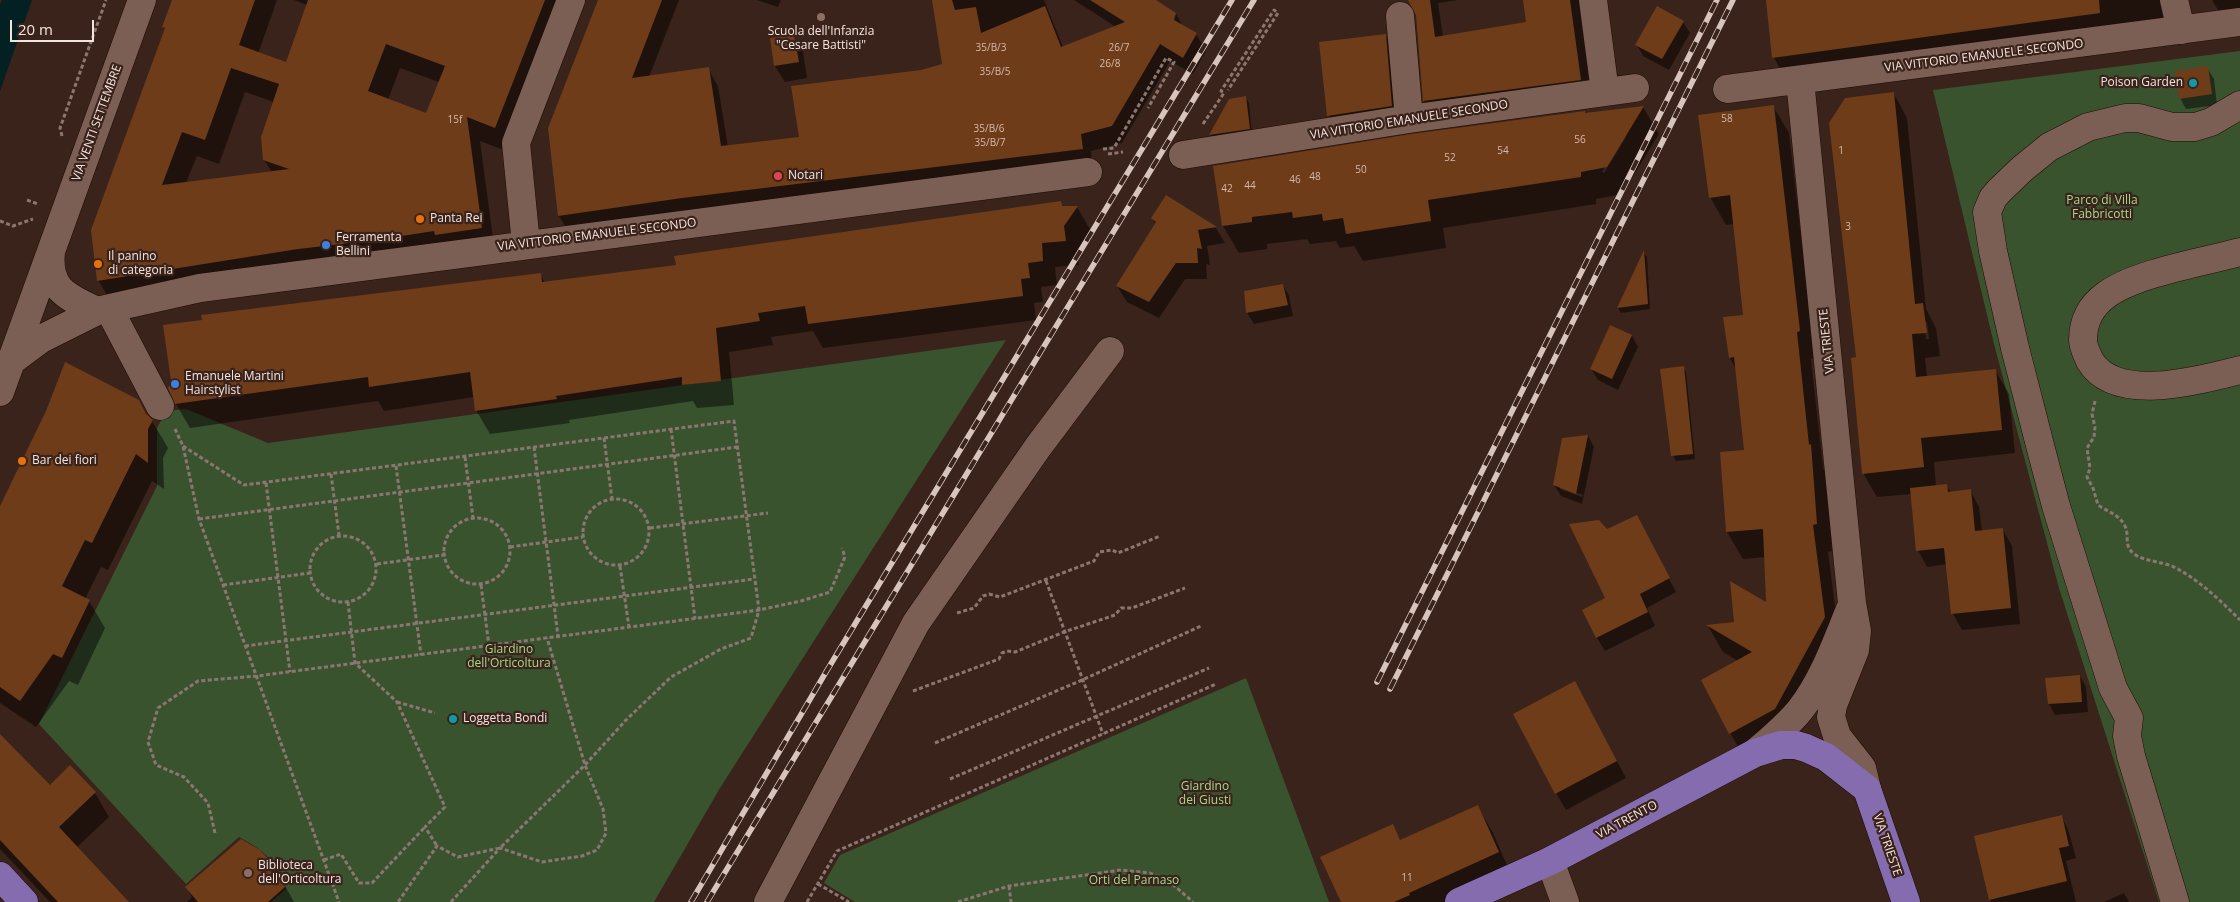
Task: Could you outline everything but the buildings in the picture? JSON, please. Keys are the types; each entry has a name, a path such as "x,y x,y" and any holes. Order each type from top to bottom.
{"main road":[{"name":"VIA TRENTO","path":"1459,902 1550,861 1755,753 1781,745 1796,745 1826,756 1867,789"},
{"name":"VIA TRIESTE","path":"1867,789 1906,902"},
{"path":"0,876 24,902"}],"street":[{"name":"VIA VENTI SETTEMBRE","path":"0,392 142,0"},
{"path":"526,244 516,143 571,0"},
{"path":"1593,0 1605,92"},
{"path":"2174,0 2181,30"},
{"path":"1400,16 1409,119"},
{"name":"VIA VITTORIO EMANUELE SECONDO","path":"1727,89 2240,22"},
{"name":"VIA TRIESTE","path":"1800,80 1852,603 1857,631 1855,650 1833,705 1831,717 1837,736 1862,768 1867,789"},
{"name":"VIA VITTORIO EMANUELE SECONDO","path":"1183,155 1409,119 1635,88"},
{"path":"2175,902 2131,756 2127,736 2129,718 2114,688 2056,506 2015,348 1993,251 1987,212 1993,198 2027,165 2049,147 2088,127 2125,118 2139,118 2172,126 2195,128 2211,122 2240,105"},
{"name":"VIA VITTORIO EMANUELE SECONDO","path":"10,362 41,339 103,310 200,288 526,244 1093,161"},
{"name":"VIA VENTI SETTEMBRE","path":"52,246 50,263 55,284 69,297 103,310"},
{"path":"2240,252 2150,275 2116,288 2100,300 2085,320 2083,345 2094,367 2107,378 2128,385 2160,385 2198,380 2240,370"},
{"path":"103,310 160,406"},
{"path":"768,902 916,623 1038,447 1110,351"},
{"name":"VIA TRIESTE","path":"1755,753 1782,730 1801,709 1827,663 1852,603"},
{"path":"1550,861 1564,902"}],"path":[{"path":"60,128 106,0"},
{"path":"1201,127 1224,93 1221,91 1274,10 1278,13 1228,90"},
{"path":"1093,161 1114,148 1166,58 1174,62 1148,108"},
{"path":"0,221 13,226 38,218"},
{"path":"2107,378 2105,392 2093,403 2094,437 2087,448 2090,468 2088,481 2093,488 2098,506 2120,519 2126,527 2126,543 2129,549 2136,555 2172,566 2190,577 2240,620"},
{"path":"160,406 166,411 182,446 199,518 339,902"},
{"path":"182,446 244,485 734,421 758,610 751,638 721,649 671,677 500,848 451,902"},
{"path":"670,430 695,619"},
{"path":"604,438 612,499"},
{"path":"199,518 737,447"},
{"path":"534,448 558,636"},
{"path":"465,457 473,518"},
{"path":"396,466 421,655"},
{"path":"331,474 339,535"},
{"path":"266,483 290,672"},
{"path":"612,499 625,500 637,506 645,516 650,528 649,541 643,553 633,562 620,566 607,565 596,559 587,549 583,537 584,524 590,512 599,503 612,499"},
{"path":"650,528 768,512"},
{"path":"473,518 486,519 497,524 506,534 510,546 509,560 504,572 494,580 481,585 468,584 456,578 448,568 443,555 444,542 450,531 460,522 473,518"},
{"path":"339,535 352,536 364,542 373,552 376,564 376,577 370,589 360,598 348,602 334,601 323,595 314,586 310,573 311,560 317,548 327,540 339,535"},
{"path":"949,616 974,608 983,596 989,594 1000,597 1094,562 1099,552 1107,550 1118,553 1160,536"},
{"path":"510,546 583,537"},
{"path":"215,833 208,803 184,777 156,765 148,742 158,708 198,681 290,672 758,610 801,601 830,592 845,557 842,548"},
{"path":"376,564 443,555"},
{"path":"620,566 628,627"},
{"path":"223,585 310,573"},
{"path":"245,646 754,579"},
{"path":"1046,581 1103,734"},
{"path":"481,585 489,646"},
{"path":"913,691 999,659 1002,652 1015,652 1064,632 1115,615 1121,608 1132,608 1185,588"},
{"path":"324,860 341,854 359,883 372,883 445,807 396,702 355,663 348,602"},
{"path":"935,743 1082,680 1201,626"},
{"path":"425,828 437,846 458,857 500,848 542,862 582,856 597,850 606,833 603,809 585,765 547,638"},
{"path":"950,779 1209,668"},
{"path":"807,902 837,851 1216,684"},
{"path":"396,702 435,713"},
{"path":"398,902 437,846"},
{"path":"958,902 1009,886 1121,870 1150,873 1170,882 1193,902"},
{"path":"818,884 849,902"},
{"path":"1009,886 1011,902"}],"green space":[{"name":"Parco di Villa Fabbricotti","path":"2240,51 2240,902 2159,902 2059,588 1994,344 1933,90"},
{"name":"Giardino dell'Orticoltura","path":"1006,340 720,788 654,902 271,902 286,889 278,870 263,852 239,837 186,884 39,724 157,486 157,428 166,411 186,409 268,443"},
{"path":"1246,678 1329,902 855,902 824,883 840,855"}],"water":[{"path":"2,0 32,0 0,91 0,5"}],"railway":[{"path":"691,902 826,672 1232,0"},
{"path":"707,902 1254,0"},
{"path":"1377,682 1717,0"},
{"path":"1390,689 1733,0"}],"place":[{"name":"Scuola dell'Infanzia \"Cesare Battisti\"","path":"821,17"},
{"name":"Poison Garden","path":"2193,83"},
{"name":"Notari","path":"778,176"},
{"name":"Panta Rei","path":"420,219"},
{"name":"Ferramenta Bellini","path":"326,245"},
{"name":"Il panino di categoria","path":"98,264"},
{"name":"Emanuele Martini Hairstylist","path":"175,384"},
{"name":"Bar dei fiori","path":"22,461"},
{"name":"Loggetta Bondi","path":"453,719"},
{"name":"Biblioteca dell'Orticoltura","path":"248,873"}],"park label":[{"name":"Giardino dei Giusti","path":"1205,794"},
{"name":"Orti del Parnaso","path":"1134,881"}]}
